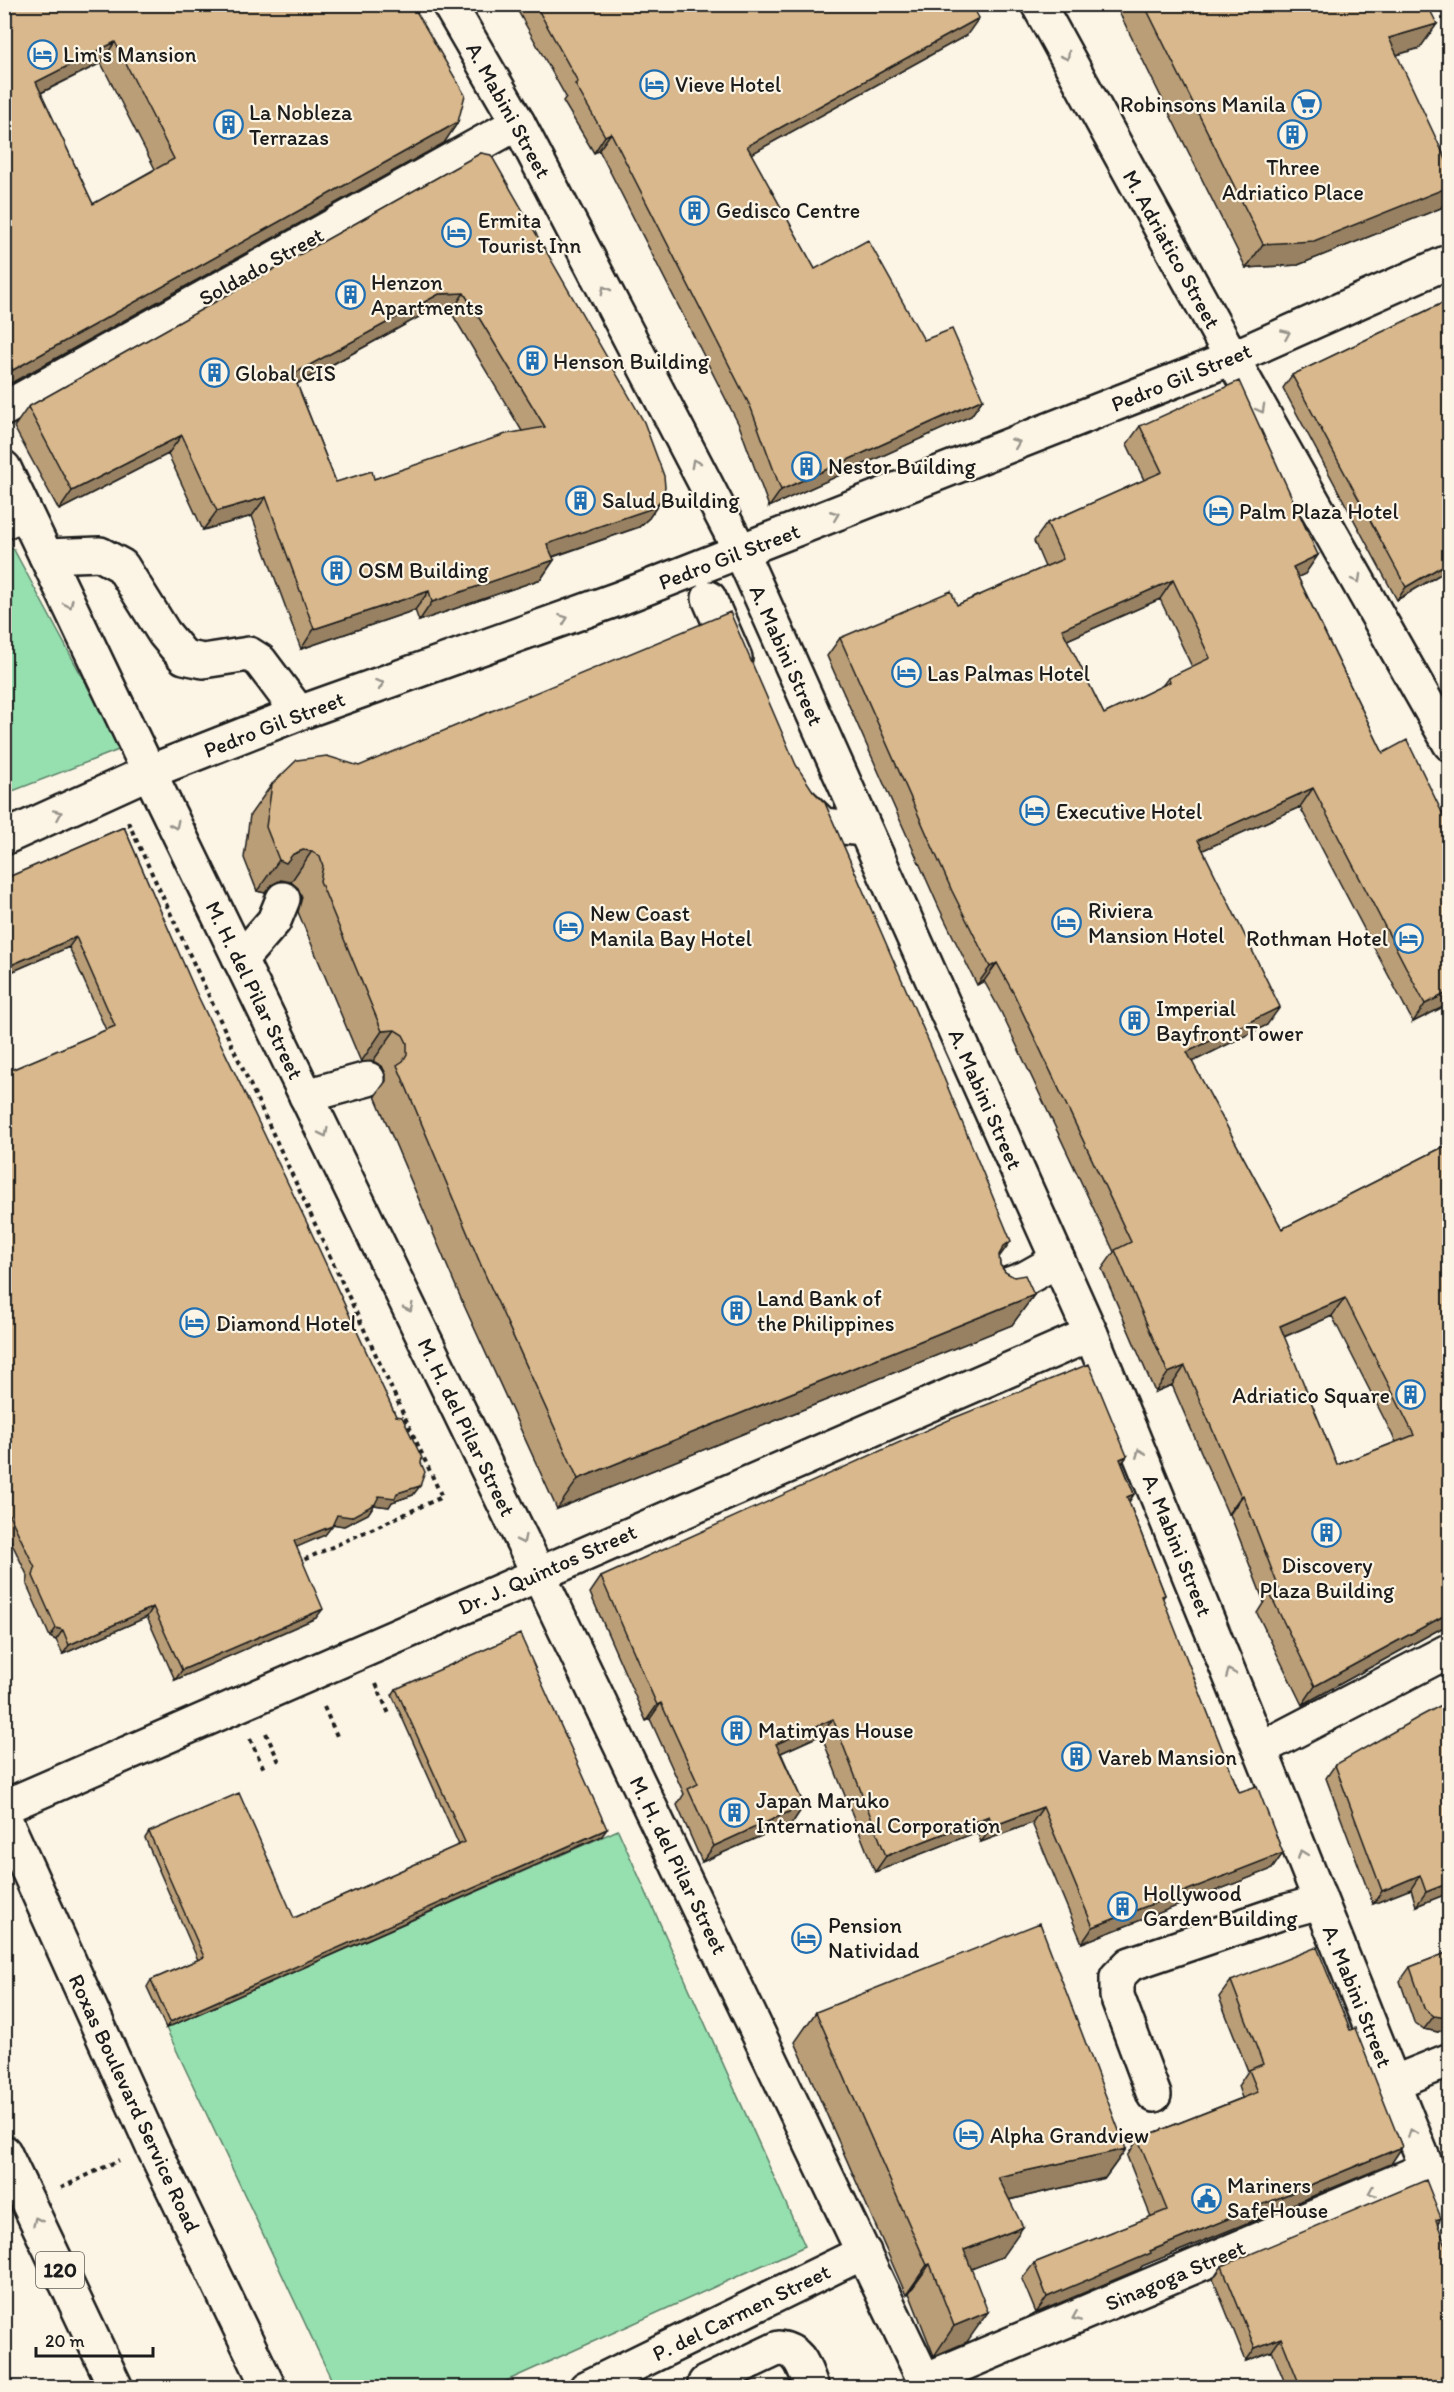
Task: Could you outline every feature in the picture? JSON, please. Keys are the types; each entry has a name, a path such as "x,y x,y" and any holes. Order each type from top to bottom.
{"main road":[{"name":"A. Mabini Street","path":"449,4 518,123 741,552 1091,1334 1260,1749 1449,2226"},
{"name":"M. Adriatico Street","path":"1038,4 1232,358 1449,744"},
{"name":"Soldado Street","path":"4,409 518,123"},
{"name":"Pedro Gil Street","path":"4,838 149,772 299,713 618,600 1232,358 1449,261"},
{"name":"M. H. del Pilar Street","path":"4,468 15,517 46,556 538,1573 926,2384"},
{"path":"46,556 100,554 122,566 164,633 184,657 203,662 249,654 260,661 299,713"},
{"path":"709,598 746,682"},
{"path":"787,777 804,808 823,825 864,829"},
{"path":"240,960 274,921 283,899"},
{"path":"306,1096 368,1079"},
{"path":"996,1289 1026,1278 1058,1260"},
{"name":"Dr. J. Quintos Street","path":"4,1807 1091,1334"},
{"path":"1260,1749 1449,1650"},
{"name":"Roxas Boulevard Service Road","path":"4,1816 152,2145 269,2388"},
{"path":"1154,2095 1117,1996 1117,1977 1130,1964 1320,1902"},
{"path":"1393,2083 1449,2060"},
{"name":"120","path":"4,2152 116,2388"},
{"name":"Sinagoga Street","path":"926,2384 1426,2169"},
{"name":"P. del Carmen Street","path":"586,2388 864,2252"},
{"path":"703,2386 779,2348 790,2349 798,2357 812,2388"}],"path":[{"path":"112,789 442,1497 295,1563"},
{"path":"384,1702 389,1714"},
{"path":"332,1725 337,1736"},
{"path":"274,1751 279,1762"},
{"path":"259,1758 264,1769"},
{"path":"29,2202 152,2145"}],"green space":[{"path":"13,548 121,749 5,794 4,552"},
{"path":"618,1830 805,2246 493,2387 335,2387 166,2028"}],"building":[{"path":"4,4 412,4 465,95 458,122 13,370 4,356","holes":["115,42 174,159 93,204 36,82"]},
{"path":"535,4 971,4 979,18 747,146 815,269 868,240 924,340 952,329 983,399 781,490 751,408 611,133 605,136 575,84 578,82"},
{"name":"Robinsons Manila","path":"1144,4 1427,4 1437,24 1389,38 1449,166 1449,187 1314,241 1263,244"},
{"path":"481,153 491,155 644,422 664,476 665,487 662,499 653,508 547,544 554,560 432,602 429,591 314,629 266,497 217,511 182,435 72,491 28,407","holes":["464,293 545,427 506,434 374,479 372,471 336,482 293,374 439,294"]},
{"path":"1449,300 1449,562 1406,587 1292,375"},
{"path":"1239,381 1318,555 1293,567 1383,753 1407,740 1449,827 1449,992 1425,1004 1313,788 1198,840 1280,1007 1187,1052 1282,1229 1449,1144 1449,1613 1315,1686 1270,1594 1280,1591 1243,1495 1241,1496 1185,1366 1168,1373 1115,1250 1131,1242 1014,994 997,963 990,967 952,891 840,638 951,591 957,605 1063,559 1047,523 1162,472 1140,426","holes":["1173,580 1210,658 1168,678 1170,682 1104,714 1062,629","1345,1298 1414,1435 1337,1465 1280,1326"]},
{"name":"New Coast Manila Bay Hotel","path":"730,612 796,765 813,791 825,803 932,1049 1011,1241 1004,1246 999,1255 1000,1265 1005,1272 1014,1277 1025,1275 1034,1295 578,1479 483,1270 397,1065 407,1054 407,1043 403,1035 395,1030 382,1031 320,881 323,866 320,857 312,851 303,850 293,854 286,863 279,860 266,827 272,784 297,760 327,756 359,766"},
{"name":"Diamond Hotel","path":"124,827 196,992 307,1223 396,1416 402,1417 422,1458 421,1463 425,1472 420,1486 397,1493 395,1498 379,1496 375,1504 351,1517 337,1515 332,1526 294,1541 323,1609 182,1670 153,1607 69,1645 63,1630 56,1628 33,1576 35,1568 4,1504 4,1073 115,1026 76,937 4,968 4,879"},
{"path":"1089,1364 1127,1456 1120,1459 1134,1494 1127,1497 1165,1595 1162,1596 1239,1792 1257,1786 1283,1853 1093,1927 1043,1807 993,1826 989,1816 886,1856 833,1719 776,1744 804,1805 714,1846 688,1789 698,1784 661,1703 657,1705 601,1577 951,1419"},
{"path":"520,1634 607,1829 170,2022 151,1980 204,1957 149,1832 239,1793 294,1918 465,1842 396,1689"},
{"path":"1449,1701 1449,1883 1426,1892 1420,1875 1382,1891 1335,1765"},
{"path":"1040,1923 1126,2149 998,2177 1023,2227 964,2250 988,2312 954,2326 930,2264 927,2265 816,2012"},
{"path":"1317,1947 1350,2030 1355,2028 1402,2147 1150,2251 1151,2253 1047,2297 1034,2263 1167,2210 1138,2139 1258,2092 1249,2070 1263,2064 1231,1981"},
{"path":"1449,1952 1449,2017 1447,2018 1434,2016 1424,2008 1410,1967"},
{"path":"1426,2180 1441,2218 1436,2220 1449,2254 1449,2282 1446,2283 1449,2293 1449,2388 1301,2388 1281,2338 1255,2348 1222,2266"}],"place":[{"name":"Lim's Mansion","path":"42,54"},
{"name":"Vieve Hotel","path":"654,84"},
{"name":"Robinsons Manila","path":"1307,104"},
{"name":"La Nobleza Terrazas","path":"228,125"},
{"name":"Three Adriatico Place","path":"1293,135"},
{"name":"Gedisco Centre","path":"695,210"},
{"name":"Ermita Tourist Inn","path":"457,233"},
{"name":"Henzon Apartments","path":"350,295"},
{"name":"Henson Building","path":"532,361"},
{"name":"Global CIS","path":"214,373"},
{"name":"Nestor Building","path":"807,466"},
{"name":"Salud Building","path":"581,500"},
{"name":"Palm Plaza Hotel","path":"1218,511"},
{"name":"OSM Building","path":"337,570"},
{"name":"Las Palmas Hotel","path":"906,673"},
{"name":"Executive Hotel","path":"1035,811"},
{"name":"Riviera Mansion Hotel","path":"1067,923"},
{"name":"New Coast Manila Bay Hotel","path":"569,926"},
{"name":"Rothman Hotel","path":"1409,938"},
{"name":"Imperial Bayfront Tower","path":"1135,1021"},
{"name":"Land Bank of the Philippines","path":"736,1311"},
{"name":"Diamond Hotel","path":"195,1323"},
{"name":"Adriatico Square","path":"1411,1395"},
{"name":"Discovery Plaza Building","path":"1327,1533"},
{"name":"Matimyas House","path":"737,1730"},
{"name":"Vareb Mansion","path":"1077,1757"},
{"name":"Japan Maruko International Corporation","path":"735,1813"},
{"name":"Hollywood Garden Building","path":"1122,1906"},
{"name":"Pension Natividad","path":"807,1938"},
{"name":"Alpha Grandview","path":"969,2135"},
{"name":"Mariners SafeHouse","path":"1206,2198"}]}
